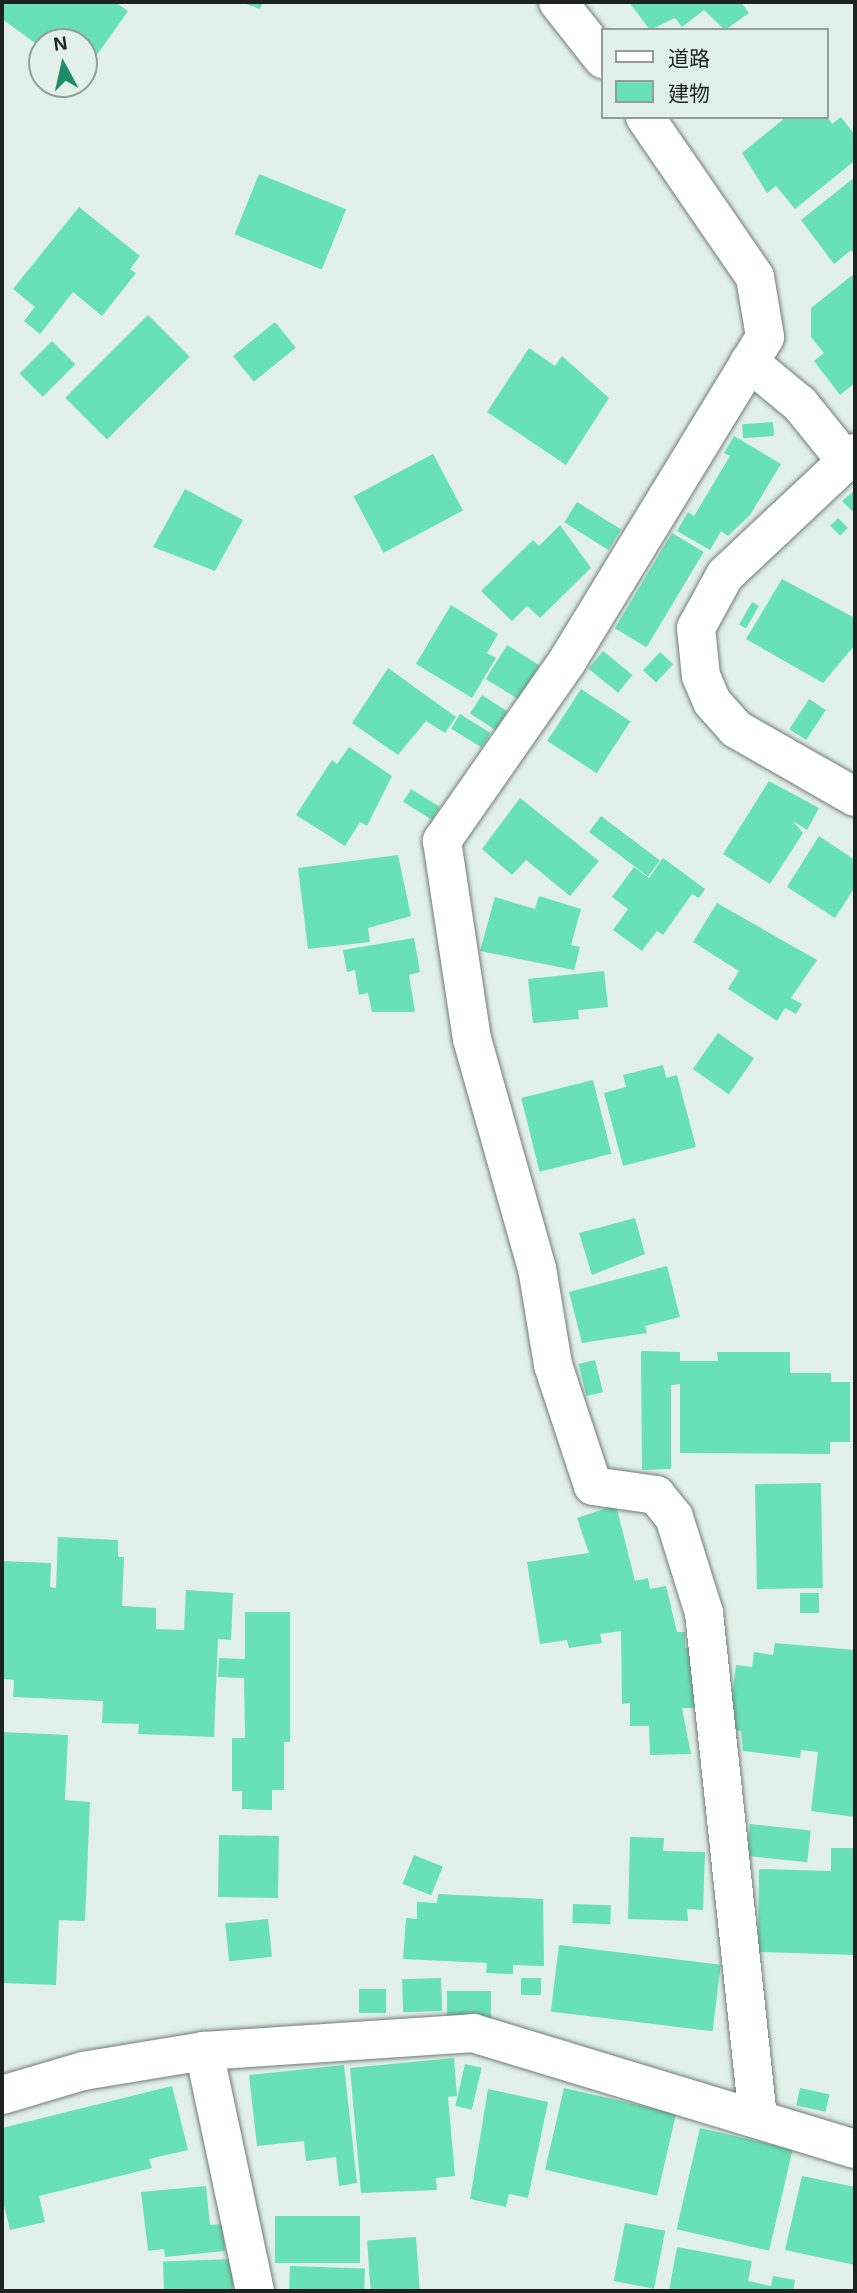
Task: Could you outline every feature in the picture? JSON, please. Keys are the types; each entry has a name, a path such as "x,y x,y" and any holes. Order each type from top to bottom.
{"street":[{"path":"558,2 602,59"},
{"path":"646,119 755,277 765,337 566,663 442,841 472,1039 537,1268 553,1365 593,1486 656,1495 674,1517 704,1613 758,2118"},
{"path":"749,362 800,404 851,457 725,575 696,628 701,676 712,702 736,729 855,797"},
{"path":"2,2095 83,2071 204,2051 473,2033 855,2149"},
{"path":"204,2051 255,2291"}],"building":[{"path":"2,2 115,2 128,11 98,53 98,28 28,28 28,38 2,19"},
{"path":"241,2 263,2 260,9"},
{"path":"629,2 741,2 749,13 728,28 723,28 704,10 682,27 675,18 648,28"},
{"path":"841,117 855,135 853,162 795,209 776,186 767,193 742,153 784,119 828,119 832,124"},
{"path":"259,174 346,209 322,269 235,234"},
{"path":"855,177 855,256 851,250 834,264 801,220"},
{"path":"79,207 140,256 130,269 136,273 102,316 73,292 40,334 24,321 35,307 13,289"},
{"path":"855,273 855,383 840,395 814,361 824,353 811,337 811,308"},
{"path":"148,315 190,357 107,439 65,398"},
{"path":"275,322 296,348 254,382 233,356"},
{"path":"52,341 75,364 43,397 19,374"},
{"path":"529,348 555,366 562,356 609,398 566,465 487,412"},
{"path":"773,422 774,436 743,438 742,424"},
{"path":"734,436 781,464 750,515 728,536 721,531 710,550 677,531 688,512 694,516 730,456 724,453"},
{"path":"433,454 463,511 384,553 354,496"},
{"path":"185,489 243,520 215,571 153,547"},
{"path":"855,490 855,508 852,511 842,501"},
{"path":"577,502 621,530 608,550 564,522"},
{"path":"838,518 848,528 840,536 830,526"},
{"path":"560,525 591,568 540,618 527,606 512,621 481,591 533,540 539,546"},
{"path":"672,533 704,552 647,647 615,628"},
{"path":"782,579 855,618 855,645 823,683 746,639"},
{"path":"752,602 759,606 746,629 739,625"},
{"path":"451,605 498,634 487,653 496,658 472,698 416,664"},
{"path":"507,645 539,665 518,699 486,679"},
{"path":"603,651 633,675 618,693 589,669"},
{"path":"660,652 673,664 656,683 643,670"},
{"path":"388,668 456,717 445,733 426,721 398,755 352,723"},
{"path":"581,689 630,721 597,773 547,741"},
{"path":"482,695 507,711 495,730 470,713"},
{"path":"809,699 826,710 806,740 789,729"},
{"path":"460,714 491,733 482,747 451,728"},
{"path":"349,747 392,776 367,826 360,822 345,846 296,815 332,760 337,764"},
{"path":"769,781 819,808 807,830 793,821 803,833 770,884 723,854"},
{"path":"411,789 440,807 432,820 403,802"},
{"path":"520,798 599,861 570,896 526,860 512,875 482,849"},
{"path":"601,816 660,861 648,877 589,832"},
{"path":"819,836 855,860 855,887 835,918 787,887"},
{"path":"398,855 411,916 368,928 370,942 308,949 298,868"},
{"path":"663,858 705,889 699,898 692,894 663,935 657,931 642,951 613,930 628,909 612,897 634,867 649,878"},
{"path":"539,896 581,909 571,945 580,947 574,970 480,951 495,897 535,909"},
{"path":"717,903 817,960 791,998 802,1004 796,1014 785,1008 777,1021 728,989 739,971 693,942"},
{"path":"414,938 420,972 409,975 415,1012 372,1012 368,993 359,995 355,970 347,972 343,950"},
{"path":"604,971 608,1007 578,1010 579,1019 533,1023 528,979"},
{"path":"718,1033 754,1058 729,1094 693,1069"},
{"path":"663,1065 666,1078 677,1075 696,1147 623,1166 604,1093 626,1087 623,1075"},
{"path":"593,1080 611,1154 540,1172 521,1098"},
{"path":"635,1218 645,1254 592,1275 579,1233"},
{"path":"667,1266 680,1317 645,1326 647,1333 582,1343 569,1292"},
{"path":"641,1351 680,1352 680,1361 718,1361 717,1352 790,1352 790,1373 831,1373 831,1382 850,1382 850,1442 830,1442 830,1454 680,1453 680,1384 671,1385 671,1469 642,1470"},
{"path":"595,1360 603,1392 586,1396 579,1364"},
{"path":"821,1483 823,1588 757,1589 755,1484"},
{"path":"616,1505 635,1581 648,1578 650,1589 666,1586 677,1632 685,1632 685,1648 693,1647 694,1708 682,1708 691,1754 650,1755 649,1726 630,1726 630,1703 622,1704 621,1631 600,1634 602,1643 569,1648 567,1640 540,1644 527,1562 589,1553 577,1518"},
{"path":"58,1537 118,1540 118,1557 124,1557 122,1606 156,1608 156,1629 184,1630 186,1590 233,1593 231,1640 218,1639 214,1737 138,1734 139,1724 102,1723 103,1701 13,1697 14,1680 2,1679 2,1561 51,1563 50,1587 56,1588"},
{"path":"800,1593 819,1593 819,1613 800,1613"},
{"path":"245,1612 290,1612 290,1742 284,1742 284,1790 272,1790 272,1810 242,1809 242,1791 232,1791 232,1738 245,1738 244,1678 218,1677 219,1658 245,1659"},
{"path":"775,1643 855,1650 855,1817 811,1811 818,1752 801,1750 800,1758 743,1751 741,1731 728,1729 736,1665 752,1667 754,1652 773,1655"},
{"path":"2,1732 68,1735 65,1800 90,1802 85,1921 59,1920 56,1985 2,1983"},
{"path":"750,1824 811,1830 807,1862 747,1856"},
{"path":"219,1835 279,1836 278,1898 218,1897"},
{"path":"630,1837 664,1838 663,1851 705,1852 703,1910 687,1909 688,1921 628,1919"},
{"path":"831,1848 855,1848 855,1955 758,1952 759,1869 831,1871"},
{"path":"414,1855 443,1867 431,1895 402,1884"},
{"path":"438,1894 543,1899 544,1966 513,1965 513,1974 486,1973 487,1963 403,1959 406,1918 417,1919 417,1902 437,1903"},
{"path":"573,1904 611,1905 610,1924 572,1923"},
{"path":"268,1919 272,1957 229,1961 225,1923"},
{"path":"559,1945 721,1965 713,2031 551,2012"},
{"path":"441,1978 442,2011 403,2012 402,1979"},
{"path":"521,1978 541,1978 541,1995 521,1995"},
{"path":"359,1989 386,1989 386,2013 359,2013"},
{"path":"447,1991 491,1991 491,2018 447,2018"},
{"path":"454,2058 457,2096 448,2097 455,2176 436,2178 437,2190 361,2193 350,2068"},
{"path":"465,2064 482,2068 472,2110 455,2106"},
{"path":"344,2065 357,2183 339,2186 336,2157 306,2161 304,2141 257,2146 249,2075"},
{"path":"172,2086 188,2150 149,2159 152,2168 39,2196 45,2222 10,2230 2,2197 2,2128"},
{"path":"564,2088 676,2114 657,2196 545,2170"},
{"path":"800,2088 829,2094 826,2112 796,2106"},
{"path":"488,2089 548,2102 528,2198 509,2194 506,2207 470,2199"},
{"path":"700,2128 793,2149 769,2251 677,2229"},
{"path":"802,2176 855,2187 855,2265 785,2250"},
{"path":"206,2186 210,2225 222,2224 225,2251 165,2257 164,2249 148,2251 141,2192"},
{"path":"275,2216 360,2216 360,2263 275,2263"},
{"path":"625,2223 665,2231 654,2289 614,2281"},
{"path":"416,2237 420,2291 371,2291 367,2240"},
{"path":"677,2247 752,2261 748,2281 771,2286 773,2276 795,2280 793,2291 669,2291"},
{"path":"232,2259 233,2291 164,2291 163,2261"},
{"path":"290,2266 365,2269 364,2291 289,2291"}]}
